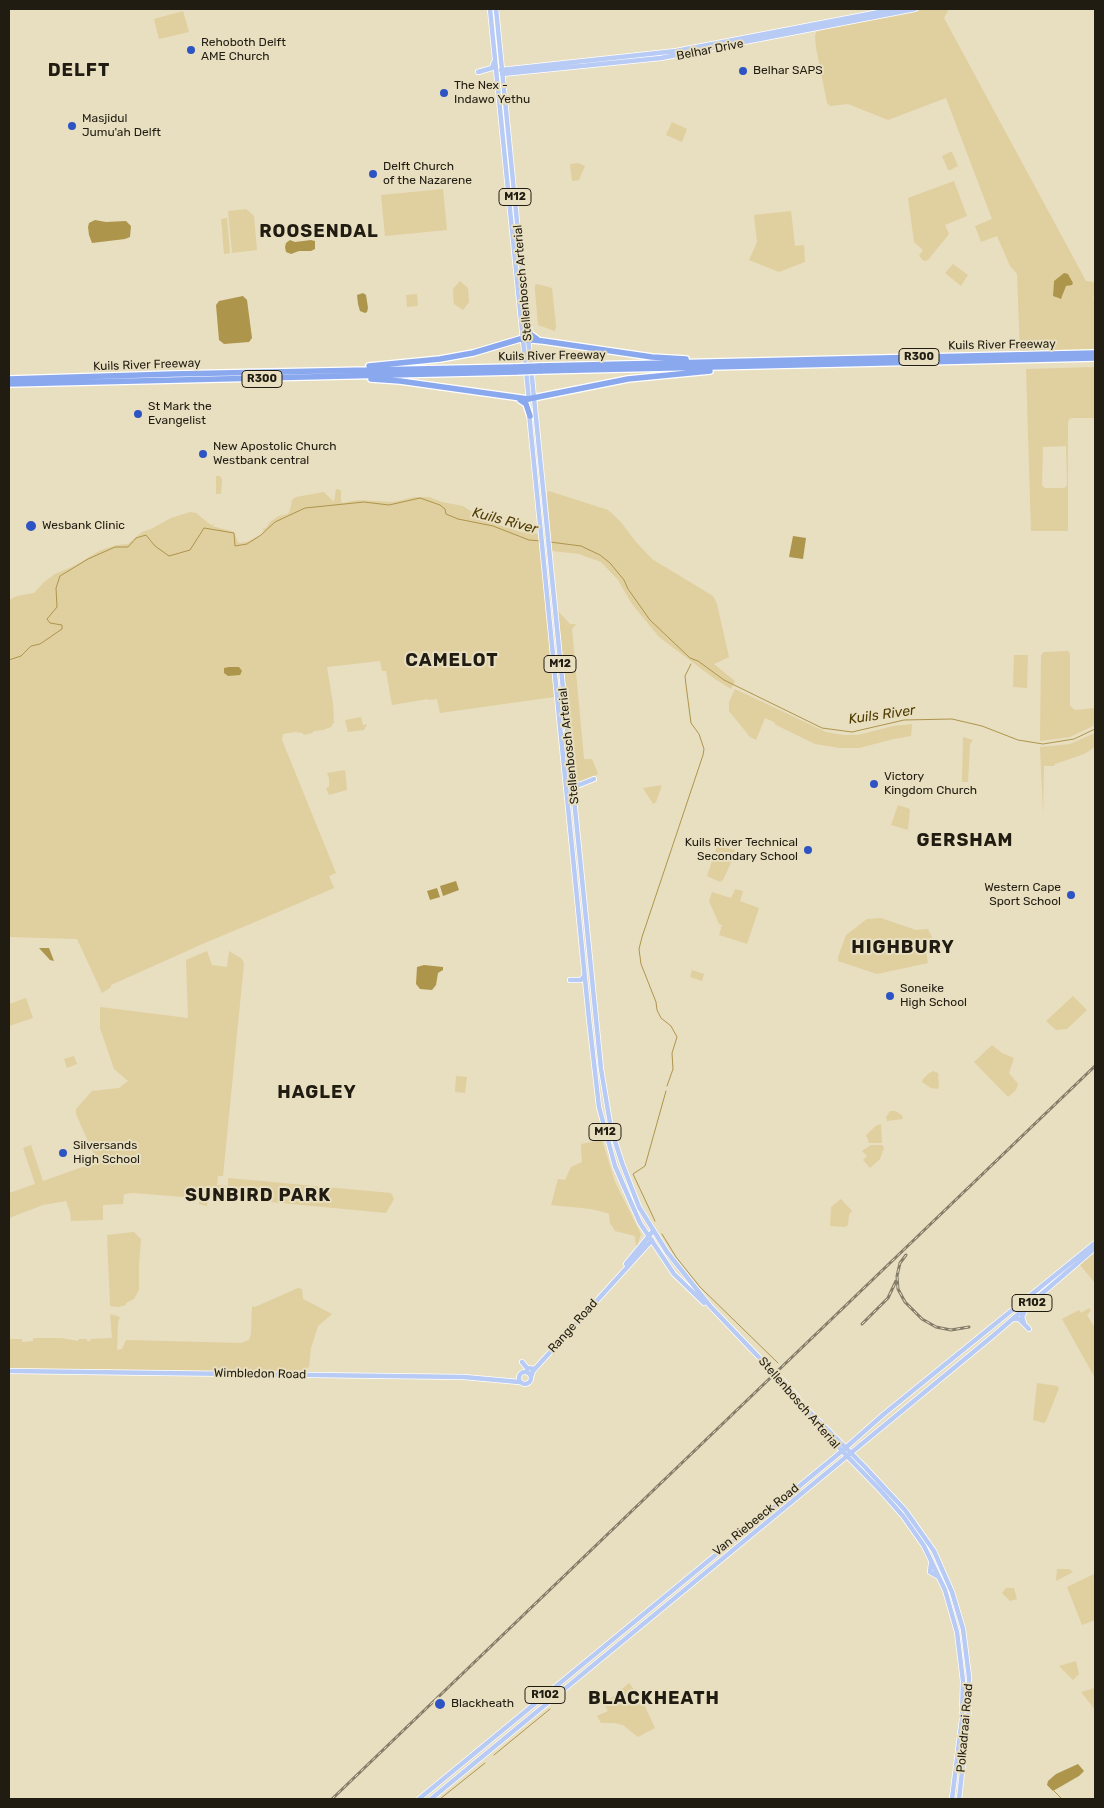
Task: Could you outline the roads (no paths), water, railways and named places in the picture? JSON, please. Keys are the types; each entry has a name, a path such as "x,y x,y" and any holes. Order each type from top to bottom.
{"highway":[{"path":"527,322 531,335 542,341"},
{"path":"303,372 440,360 526,340 652,357 729,359 742,364"},
{"name":"Kuils River Freeway","path":"9,379 539,369 1095,353"},
{"name":"Kuils River Freeway","path":"742,364 1095,358"},
{"path":"310,377 317,379 400,381 531,399 628,379 742,364"},
{"name":"Kuils River Freeway","path":"9,384 310,377 515,369"},
{"path":"516,398 525,403 530,416"}],"main road":[{"name":"M12","path":"490,9 496,73"},
{"name":"Stellenbosch Arterial","path":"496,9 527,322 526,340"},
{"name":"Belhar Drive","path":"502,72 514,69 617,59 691,49 895,9"},
{"name":"Belhar Drive","path":"502,72 520,72 661,58 915,9"},
{"path":"500,50 505,66 514,69"},
{"path":"478,72 492,68 495,59"},
{"path":"496,73 502,72"},
{"path":"504,84 508,76 520,72"},
{"name":"Stellenbosch Arterial","path":"496,73 526,340 585,976 601,1117 619,1178 650,1239 660,1256 682,1284 710,1306"},
{"name":"Stellenbosch Arterial","path":"531,399 530,416 545,535"},
{"name":"Stellenbosch Arterial","path":"546,550 572,778 605,1100 624,1170 639,1207 654,1233 685,1277 710,1306 782,1380 816,1424 842,1451 849,1454"},
{"path":"572,778 579,785 594,779"},
{"path":"570,980 581,980 585,976"},
{"name":"Range Road","path":"532,1373 641,1251 654,1233"},
{"name":"Range Road","path":"614,1281 650,1239"},
{"name":"Van Riebeeck Road","path":"419,1799 842,1451 884,1414 1095,1243"},
{"path":"641,1251 651,1247 660,1256"},
{"name":"Van Riebeeck Road","path":"431,1799 1013,1319 1095,1248"},
{"path":"1024,1323 1023,1314 1034,1301"},
{"path":"1013,1319 1018,1318 1029,1329"},
{"path":"522,1362 532,1373"},
{"name":"Wimbledon Road","path":"9,1370 464,1377 511,1382 519,1380"},
{"path":"523,1372 532,1373 530,1382 526,1385 519,1380 523,1372"},
{"name":"Stellenbosch Arterial","path":"803,1405 846,1447 849,1454"},
{"path":"865,1441 858,1453 859,1459 865,1466"},
{"name":"Polkadraai Road","path":"849,1454 865,1466 898,1501 926,1539 945,1574 959,1611 967,1650 970,1689 959,1799"},
{"name":"Polkadraai Road","path":"849,1454 895,1506 924,1546 931,1563 930,1572 936,1574 944,1590 957,1632 964,1681 963,1711 952,1799"}],"waterway":[{"name":"Kuils River","path":"9,660 21,656 31,646 40,644 62,629 62,625 50,623 47,619 57,607 56,588 60,576 88,559 115,547 128,547 136,538 146,535 155,546 169,556 190,550 204,528 234,533 235,546 247,544 261,535 275,522 305,508 364,502 389,505 420,498 440,505 445,509 446,514 458,519 493,526 529,540 541,541"},
{"name":"Kuils River","path":"550,542 581,546 600,555 610,563 624,580 628,589 650,620 690,658 698,661 724,680 822,728 852,732 904,720 952,719 982,726 1018,740 1043,744 1074,739 1095,729"},
{"path":"667,1086 673,1069 672,1053 677,1037 671,1026 661,1018 657,1010 656,1002 641,964 639,949 703,755 704,749 699,734 691,723 685,676 691,664"},
{"path":"655,1221 633,1174 645,1166 666,1091"},
{"path":"662,1234 676,1257 700,1287 778,1363"},
{"path":"494,1755 550,1709"},
{"path":"440,1799 485,1763"},
{"path":"1054,1791 1062,1799"}],"railway":[{"path":"332,1799 1095,1066"},
{"path":"906,1255 900,1263 897,1276 898,1289 905,1302 922,1319 936,1327 951,1330 969,1327"},
{"path":"862,1324 888,1298 896,1281"}],"place":[{"name":"Rehoboth Delft AME Church","path":"191,50"},
{"name":"Belhar SAPS","path":"743,71"},
{"name":"The Nex - Indawo Yethu","path":"444,93"},
{"name":"Masjidul Jumu'ah Delft","path":"72,126"},
{"name":"Delft Church of the Nazarene","path":"373,174"},
{"name":"St Mark the Evangelist","path":"138,414"},
{"name":"New Apostolic Church Westbank central","path":"203,454"},
{"name":"Wesbank Clinic","path":"31,526"},
{"name":"Victory Kingdom Church","path":"874,784"},
{"name":"Kuils River Technical Secondary School","path":"808,850"},
{"name":"Western Cape Sport School","path":"1071,895"},
{"name":"Soneike High School","path":"890,996"},
{"name":"Silversands High School","path":"63,1153"},
{"name":"Blackheath","path":"440,1704"}],"district":[{"name":"DELFT","path":"79,71"},
{"name":"ROOSENDAL","path":"319,232"},
{"name":"CAMELOT","path":"452,661"},
{"name":"GERSHAM","path":"965,841"},
{"name":"HIGHBURY","path":"903,948"},
{"name":"HAGLEY","path":"317,1093"},
{"name":"SUNBIRD PARK","path":"258,1196"},
{"name":"BLACKHEATH","path":"654,1699"}]}
